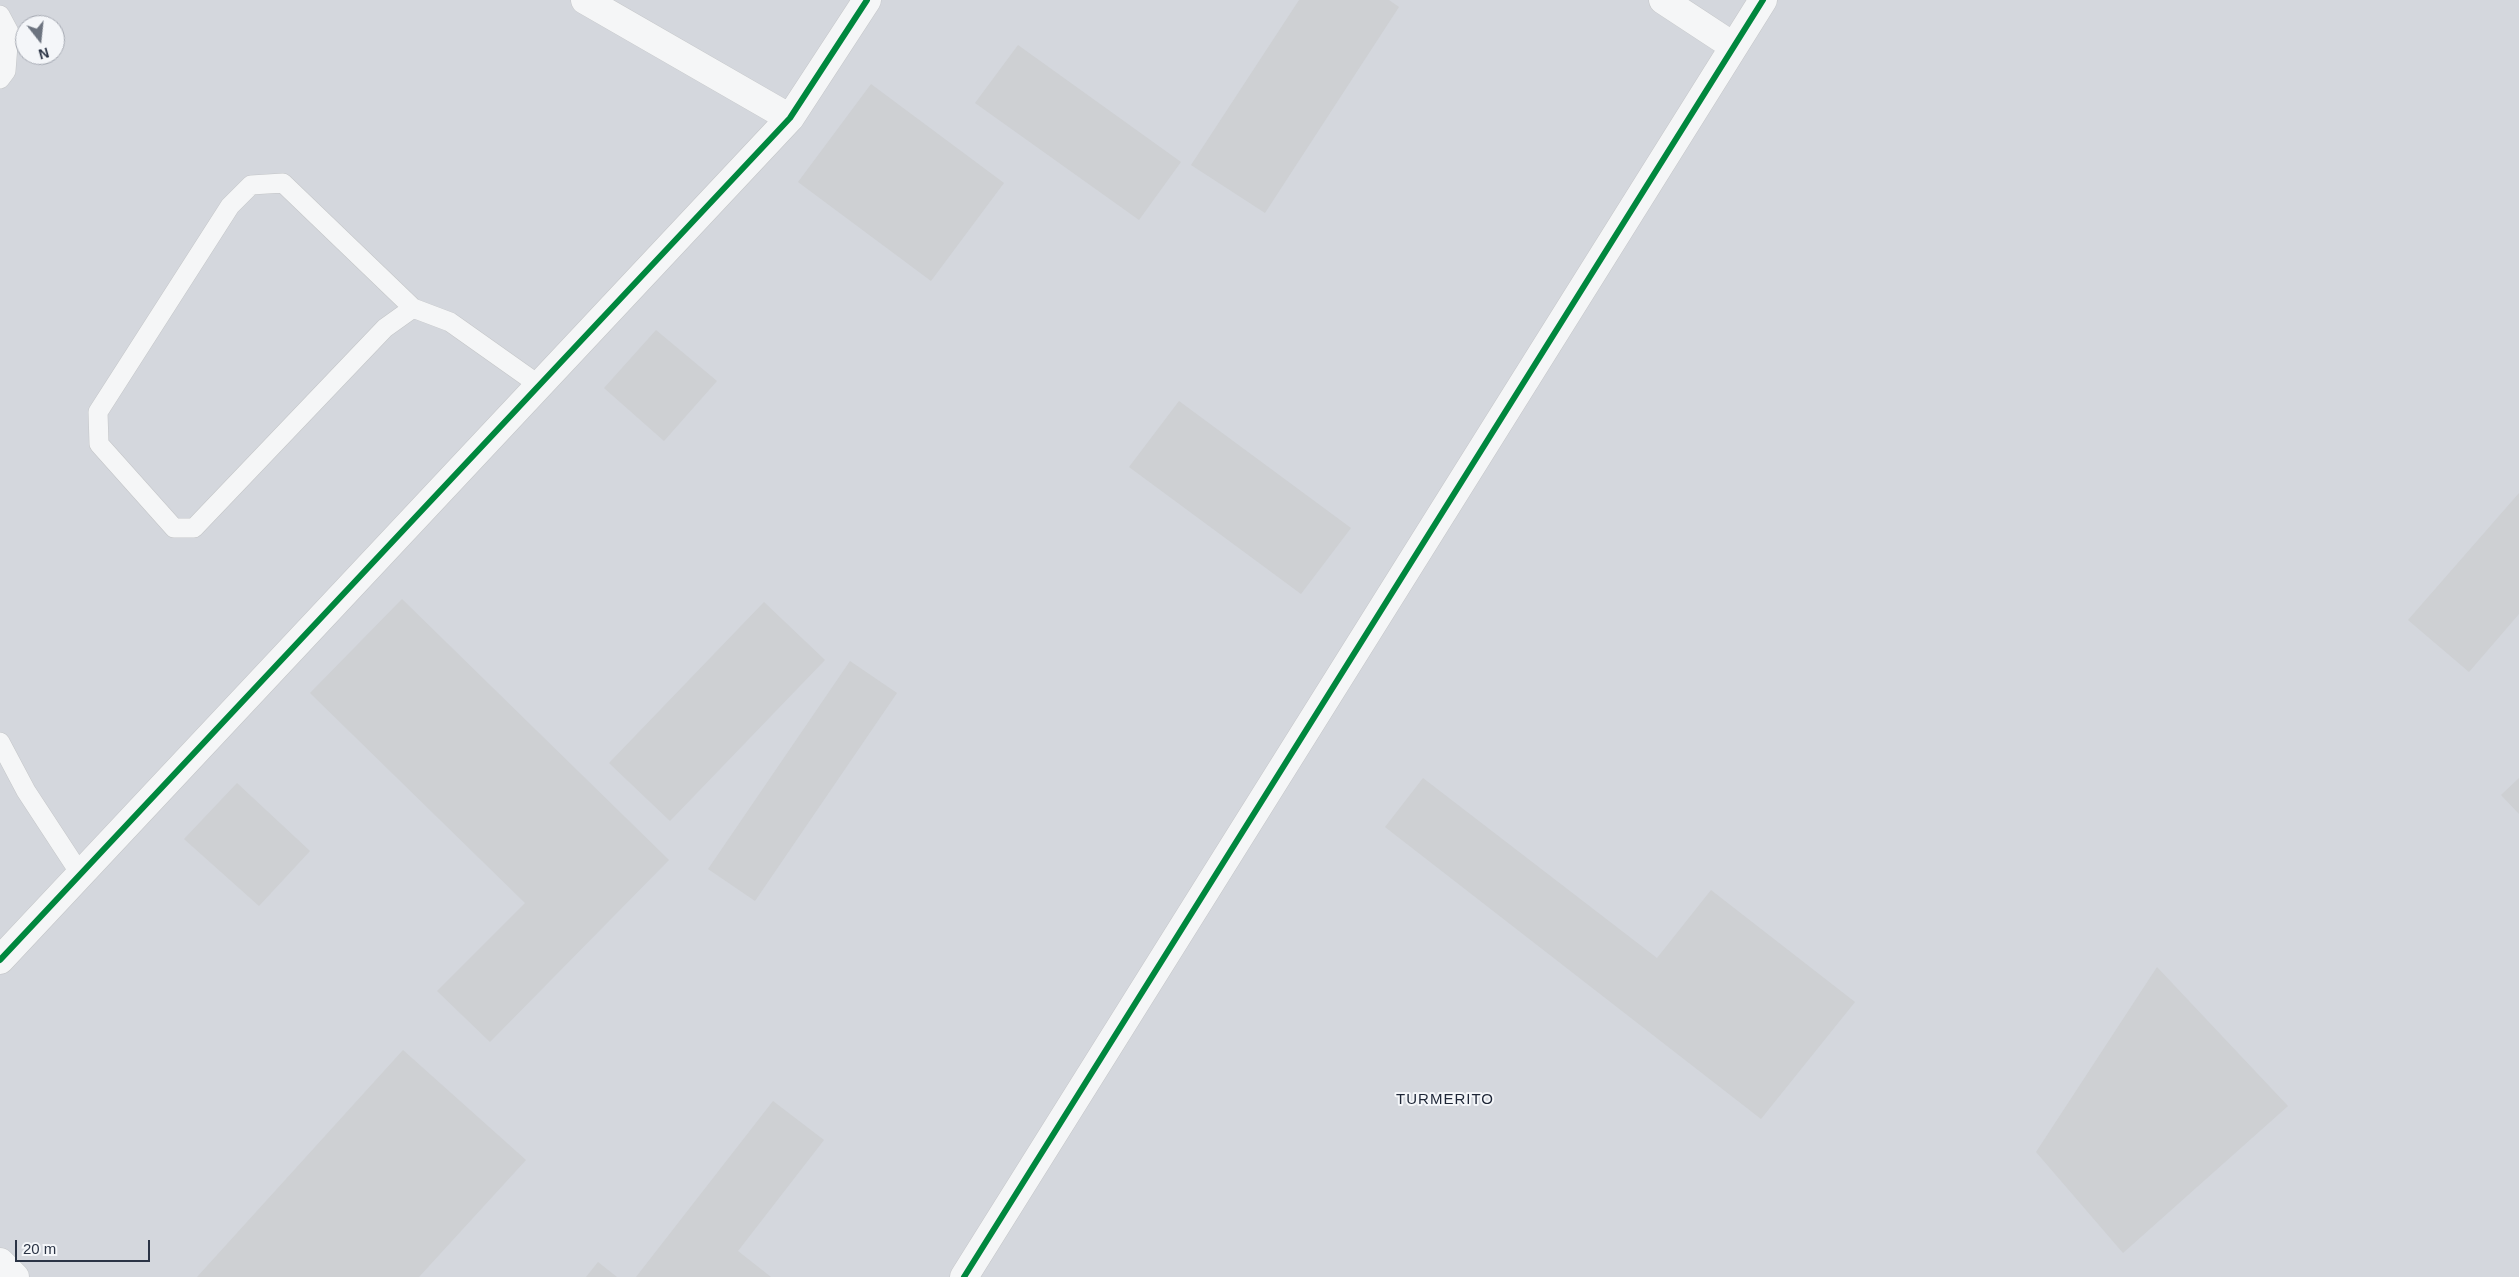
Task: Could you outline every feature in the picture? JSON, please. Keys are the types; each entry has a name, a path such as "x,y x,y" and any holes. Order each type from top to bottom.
{"street":[{"path":"585,0 790,118"},
{"path":"0,960 81,876 790,118 867,0"},
{"path":"1663,0 1733,46"},
{"path":"964,1277 1762,0"},
{"path":"0,1262 15,1277"}],"lane":[{"path":"0,15 9,32 6,72 0,79"},
{"path":"413,308 385,328 194,528 174,528 99,444 98,412 230,206 251,185 283,182 413,308 450,322 539,385"},
{"path":"0,742 26,791 81,876"}],"shaded area":[{"path":"0,0 2519,0 2519,1277 0,1277"}],"building":[{"path":"1299,0 1389,0 1399,7 1265,213 1191,165"},
{"path":"1018,45 1181,162 1139,220 975,103"},
{"path":"871,84 1004,183 931,281 798,182"},
{"path":"656,330 717,381 664,441 604,388"},
{"path":"1179,401 1351,528 1301,594 1129,467"},
{"path":"2519,493 2519,614 2469,672 2408,620"},
{"path":"402,599 669,860 490,1042 437,991 525,903 310,693"},
{"path":"764,602 825,660 670,821 609,763"},
{"path":"850,661 897,693 755,901 708,869"},
{"path":"1423,778 1657,958 1711,890 1855,1002 1761,1119 1385,827"},
{"path":"2519,778 2519,814 2501,795"},
{"path":"237,783 310,851 259,906 184,839"},
{"path":"2157,967 2288,1106 2123,1253 2036,1152"},
{"path":"403,1050 526,1160 419,1277 197,1277"},
{"path":"773,1101 824,1140 738,1251 771,1277 636,1277"},
{"path":"598,1262 617,1277 586,1277"}],"cycle path":[{"path":"0,960 790,118 867,0"},
{"path":"964,1277 1763,0"}],"district":[{"name":"TURMERITO","path":"1445,1100"}]}
